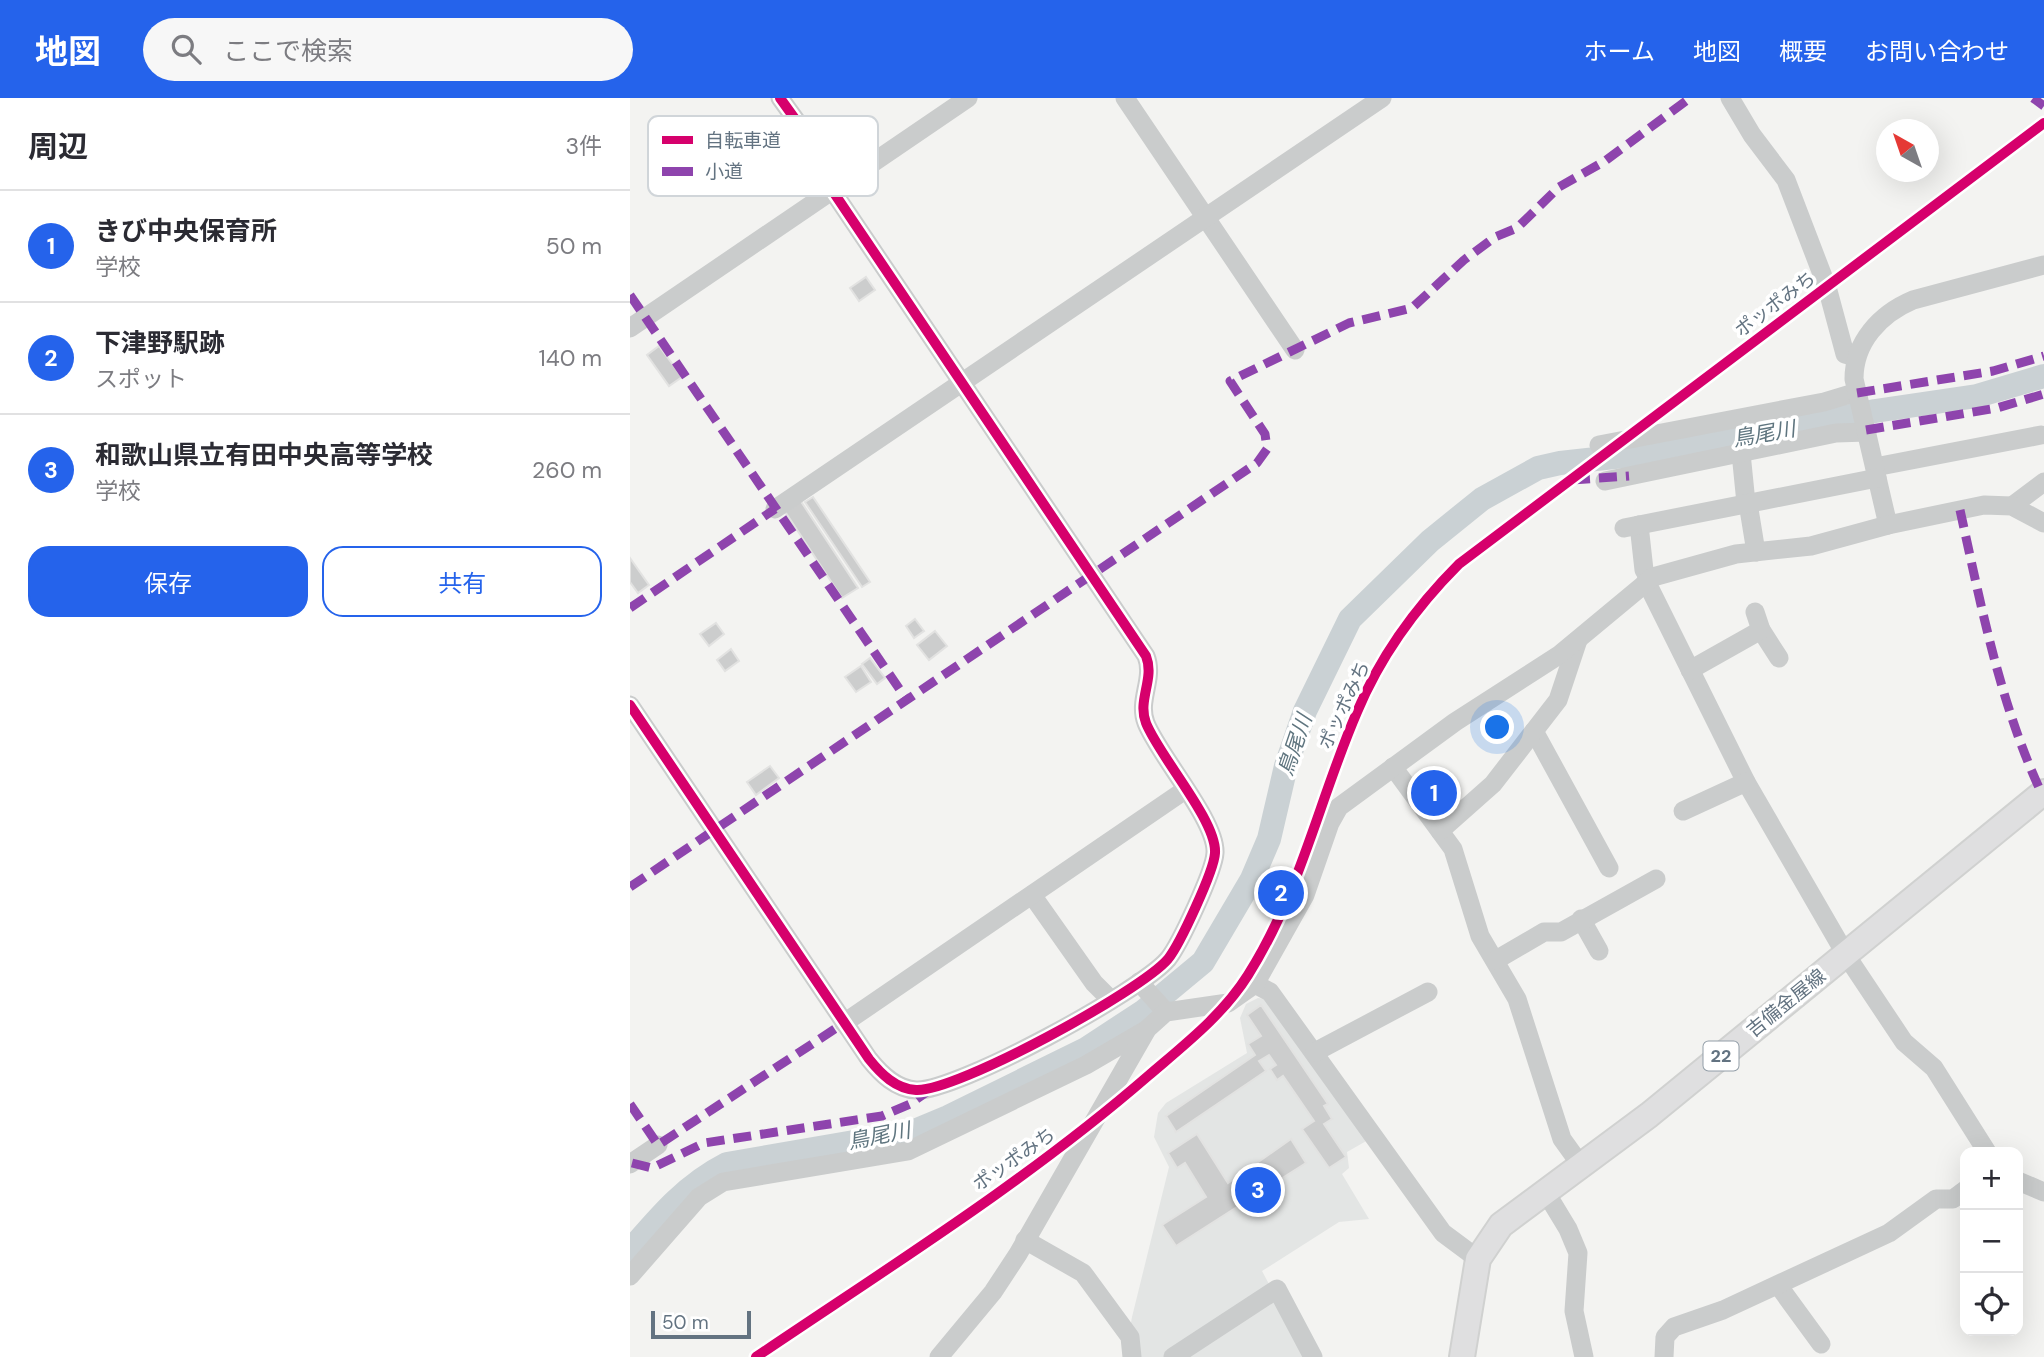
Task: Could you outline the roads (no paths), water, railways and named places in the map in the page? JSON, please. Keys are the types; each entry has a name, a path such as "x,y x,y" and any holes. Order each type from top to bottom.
{"main road":[{"name":"吉備金屋線","path":"1462,1357 1478,1259 1501,1226 1580,1164 1649,1115 2044,792"}],"street":[{"path":"780,98 793,116"},
{"path":"878,159 968,98"},
{"path":"1125,98 1295,350"},
{"path":"775,509 1382,98"},
{"path":"1730,98 1752,135 1786,180 1827,287 1845,354 1856,357"},
{"path":"630,328 823,196"},
{"path":"630,705 844,1023 884,1077 917,1090 946,1084 970,1074 1041,1040 1142,985 1167,959 1190,919 1215,855 1209,829 1146,723 1145,696 1151,675 1146,656 836,196"},
{"path":"1888,525 1854,379 1856,357 1874,326 1900,305 1926,295 2044,265"},
{"path":"1599,445 1858,396"},
{"path":"1605,481 1866,429"},
{"path":"1984,1147 1934,1068 1904,1042 1846,955 1746,782 1648,580 1631,526 1747,503 2041,435"},
{"path":"1741,453 1756,552"},
{"path":"2012,506 2044,482"},
{"path":"939,1357 993,1292 1026,1240 1146,1030 1164,1010 1228,1003 1255,984 1305,895 1334,814 1393,767 1559,654 1648,580 1699,563 1756,552 1811,546 1888,525 1984,505 2012,506 2044,523"},
{"path":"1690,670 1758,621 1779,658"},
{"path":"1440,831 1493,784 1558,700 1579,637"},
{"path":"1534,732 1609,867"},
{"path":"1393,767 1459,862 1471,912 1480,936 1517,999 1562,1139 1580,1164"},
{"path":"1683,811 1746,782"},
{"path":"844,1023 1185,790"},
{"path":"1496,961 1544,932 1557,933 1656,878"},
{"path":"1032,895 1094,983 1111,1000"},
{"path":"1581,919 1599,951"},
{"path":"1255,984 1270,992 1443,1233 1478,1259"},
{"path":"1142,985 1164,1010"},
{"path":"1315,1052 1428,992"},
{"path":"630,1276 688,1208 711,1188 737,1179 908,1151 1086,1065 1146,1030"},
{"path":"630,1164 658,1145"},
{"path":"2023,1183 2043,1189"},
{"path":"1545,1191 1568,1229 1578,1253 1574,1311 1584,1357"},
{"path":"1664,1357 1665,1337 1674,1327 1723,1310 1778,1285 1889,1233 1936,1199 1953,1199 1960,1194"},
{"path":"1026,1240 1083,1273 1130,1337 1132,1357"},
{"path":"1778,1285 1821,1344"},
{"path":"1173,1357 1277,1289 1313,1357"}],"waterway":[{"name":"鳥尾川","path":"630,1251 686,1192 727,1164 912,1132 948,1117 1086,1049 1144,1011 1203,962 1252,879 1269,839 1286,766 1305,711 1350,619 1430,541 1482,499 1538,468 1560,463 1678,450 1875,411 1977,396 2044,376"}],"place":[{"name":"きび中央保育所","path":"1434,793"},
{"name":"下津野駅跡","path":"1281,893"},
{"name":"和歌山県立有田中央高等学校","path":"1258,1190"}]}
